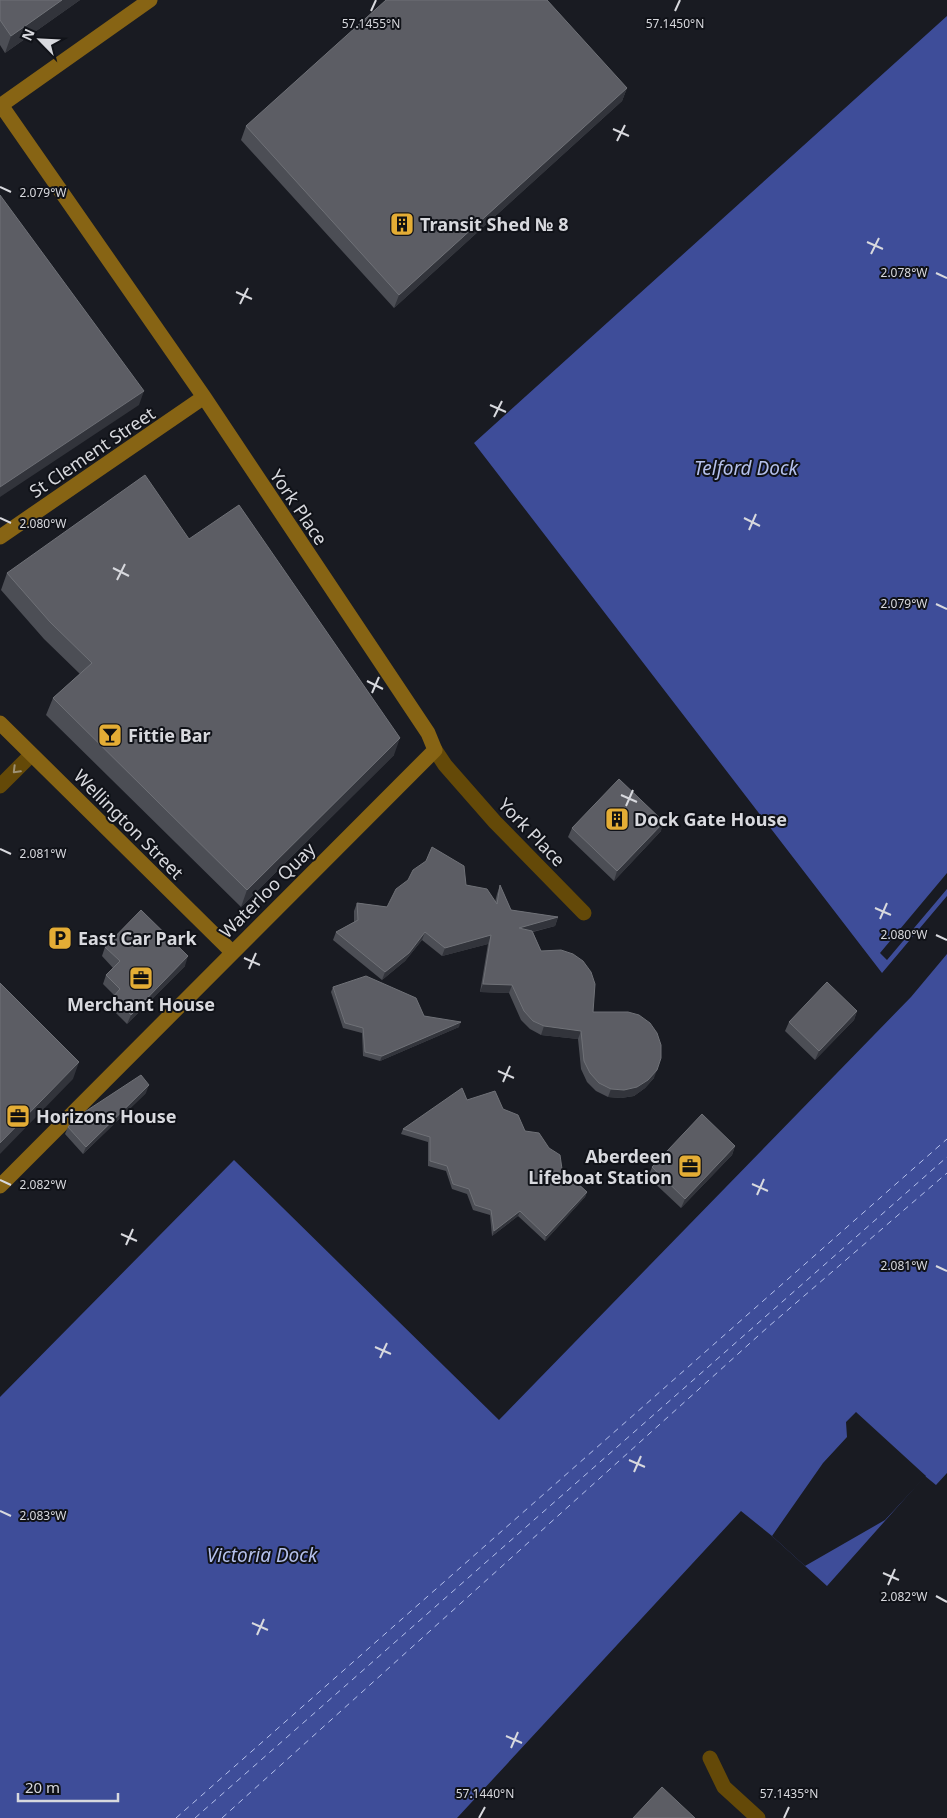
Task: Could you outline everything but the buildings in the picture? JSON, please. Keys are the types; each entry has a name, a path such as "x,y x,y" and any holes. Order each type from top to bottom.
{"street":[{"path":"1,106 150,0"},
{"name":"York Place","path":"1,106 204,397 428,733 435,750 445,765 491,817 584,913"},
{"name":"St Clement Street","path":"0,537 204,397"},
{"name":"Wellington Street","path":"0,723 232,952"},
{"name":"Waterloo Quay","path":"0,1186 435,750"},
{"path":"0,786 31,755"},
{"path":"710,1758 724,1787 758,1818"}],"water":[{"name":"Telford Dock","path":"947,16 947,896 882,973 474,443"},
{"name":"Victoria Dock","path":"947,954 947,1473 936,1485 925,1476 827,1586 772,1536 741,1511 457,1818 0,1818 0,1397 234,1160 499,1420 911,997"}],"pier":[{"path":"947,873 947,889 887,960 880,953"},
{"path":"856,1412 926,1476 885,1520 805,1566 772,1536 823,1463 847,1437 846,1422"}],"ferry route":[{"path":"176,1818 947,1139"},
{"path":"195,1818 947,1157"},
{"path":"222,1818 768,1327 947,1173"}],"place":[{"name":"Transit Shed № 8","path":"402,224"},
{"name":"Fittie Bar","path":"110,735"},
{"name":"Dock Gate House","path":"617,819"},
{"name":"East Car Park","path":"60,938"},
{"name":"Merchant House","path":"141,978"},
{"name":"Horizons House","path":"18,1116"},
{"name":"Aberdeen Lifeboat Station","path":"690,1166"}]}
